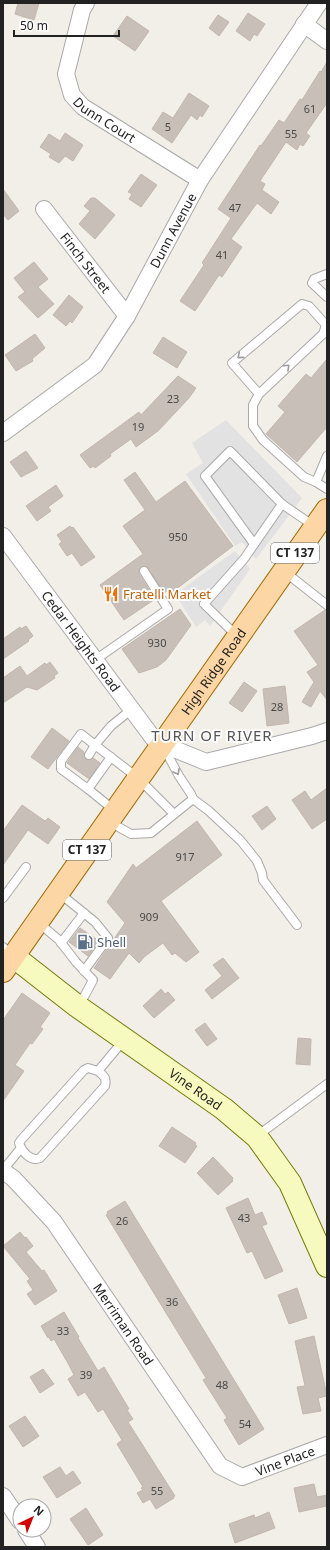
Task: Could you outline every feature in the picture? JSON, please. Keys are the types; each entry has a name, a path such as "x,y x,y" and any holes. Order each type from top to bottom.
{"main road":[{"name":"High Ridge Road","path":"6,958 37,922 321,518"}],"street":[{"name":"Dunn Court","path":"86,3 82,10 66,74 72,95 83,107 200,180"},
{"name":"Dunn Avenue","path":"3,433 95,365 127,316 200,180 319,3"},
{"path":"304,24 327,40"},
{"name":"Finch Street","path":"44,209 127,316"},
{"name":"Cedar Heights Road","path":"3,536 153,738 162,744"},
{"path":"162,744 206,762 327,731"},
{"name":"Vine Road","path":"6,958 224,1109 257,1137 290,1183 327,1266"},
{"name":"Merriman Road","path":"3,1171 13,1178 54,1222 220,1466 242,1477"},
{"name":"Vine Place","path":"242,1477 327,1445"},
{"path":"3,1496 12,1509"},
{"path":"31,1538 37,1547"}],"lane":[{"path":"327,274 314,279 312,284 327,297"},
{"path":"259,394 232,363 302,304 309,306 326,325 323,334 259,394 253,405 253,426 263,440 304,477 327,489"},
{"path":"254,544 205,476 230,451 282,504 321,518"},
{"path":"316,482 327,456"},
{"path":"238,637 204,604 244,560 282,504"},
{"path":"283,570 327,605"},
{"path":"95,660 168,608 144,571"},
{"path":"89,755 95,745 111,726 132,709"},
{"path":"174,814 138,778 81,734 61,761 61,768 75,774 111,816 131,834 151,833 193,800"},
{"path":"162,744 193,800 209,811 250,851 258,861 263,880 298,925"},
{"path":"88,789 111,757"},
{"path":"3,898 26,867"},
{"path":"58,892 95,922 108,938 84,971"},
{"path":"61,943 84,913"},
{"path":"37,922 61,943 93,980 77,1006"},
{"path":"98,1070 125,1039"},
{"path":"88,1068 98,1070 105,1077 105,1086 40,1158 36,1160 32,1159 21,1148 19,1143 84,1070 88,1068"},
{"path":"257,1137 327,1084"},
{"path":"3,1171 21,1148"}],"shaded area":[{"path":"226,420 302,498 256,559 242,542 235,546 186,474 203,463 192,443"},
{"path":"235,551 250,569 210,626 205,620 196,627 175,594"}],"building":[{"path":"18,3 39,3 34,20 15,14"},
{"path":"248,13 265,24 257,36 254,34 250,41 236,31"},
{"path":"218,15 229,22 219,36 209,28"},
{"path":"127,16 149,31 135,51 113,36"},
{"path":"327,62 327,103 306,133 310,136 303,146 300,144 297,150 286,142 260,181 265,184 262,190 279,202 271,214 257,203 231,239 242,247 222,277 219,275 195,311 180,301 204,265 202,263 231,218 218,209 260,145 261,146 279,120 284,123 300,99 302,100"},
{"path":"189,93 209,106 202,117 200,115 197,120 191,115 172,143 152,129 163,112 173,118"},
{"path":"65,133 83,145 73,161 65,156 59,163 49,157 51,154 40,147 49,134 60,141"},
{"path":"141,174 157,185 141,207 129,199 132,194 128,192"},
{"path":"3,189 19,211 8,220 3,214"},
{"path":"91,198 95,198 115,215 95,239 79,224 90,211 84,206"},
{"path":"34,262 48,279 38,287 54,304 38,318 18,297 25,292 14,278"},
{"path":"69,295 83,307 72,323 70,321 66,326 53,315"},
{"path":"35,334 45,348 32,359 33,361 16,371 5,355"},
{"path":"163,337 187,352 177,368 153,353"},
{"path":"327,359 327,427 297,462 266,434 285,412 278,406 306,374 311,378"},
{"path":"178,376 196,388 189,398 158,431 136,447 131,439 110,454 111,456 95,468 94,466 90,468 80,455 139,412 141,415"},
{"path":"26,451 38,468 21,477 10,462"},
{"path":"135,472 156,502 185,481 233,546 171,593 169,590 164,593 148,568 144,566 141,567 139,574 155,599 124,620 100,585 143,554 123,526 145,510 124,480"},
{"path":"56,485 63,496 48,507 51,511 37,521 26,506"},
{"path":"70,526 72,528 73,527 95,557 81,566 72,553 67,556 59,544 62,542 57,535"},
{"path":"180,609 191,625 166,660 157,667 139,673 122,649"},
{"path":"327,610 327,700 320,691 311,707 302,702 314,682 307,672 318,665 294,631"},
{"path":"26,626 33,636 28,640 29,641 3,659 3,639 20,627 21,629"},
{"path":"50,662 58,673 54,676 55,678 37,690 27,687 3,703 3,678 20,666 27,676 45,663 46,665"},
{"path":"244,682 257,691 242,712 229,703"},
{"path":"285,686 289,723 267,726 263,689"},
{"path":"52,728 69,741 48,769 31,757"},
{"path":"78,747 84,752 86,759 89,760 93,758 100,763 89,779 67,763"},
{"path":"327,788 327,819 312,829 292,800 305,791 311,800"},
{"path":"22,805 45,821 48,818 60,827 48,844 28,830 3,865 3,831"},
{"path":"267,806 276,819 262,830 252,816"},
{"path":"197,821 222,855 161,901 199,952 186,962 175,953 172,955 163,943 144,957 139,963 129,953 110,979 94,968 125,923 107,902 133,864 136,868"},
{"name":"Shell","path":"80,928 99,941 88,956 69,942"},
{"path":"223,958 239,978 212,999 205,990 222,976 213,965"},
{"path":"161,989 165,994 168,992 175,1000 154,1018 143,1006"},
{"path":"22,993 50,1013 40,1027 43,1029 32,1044 30,1043 15,1065 24,1071 3,1101 3,1020"},
{"path":"205,1023 217,1039 207,1046 195,1030"},
{"path":"298,1038 311,1039 310,1065 296,1064"},
{"path":"172,1127 196,1143 195,1145 197,1146 185,1163 159,1146"},
{"path":"213,1157 233,1178 233,1181 218,1195 197,1173"},
{"path":"248,1198 255,1215 262,1212 267,1224 262,1226 283,1271 265,1279 252,1251 247,1253 226,1208"},
{"path":"125,1201 264,1429 239,1445 224,1420 227,1418 203,1380 206,1378 106,1215 108,1214 107,1212"},
{"path":"20,1232 33,1246 26,1252 42,1271 44,1270 57,1291 35,1305 27,1294 33,1290 27,1281 30,1279 3,1246"},
{"path":"297,1288 307,1318 289,1324 278,1295"},
{"path":"64,1312 98,1371 104,1367 129,1409 127,1410 133,1419 128,1422 175,1496 156,1509 150,1499 143,1503 137,1493 143,1490 141,1488 143,1487 117,1444 122,1440 103,1409 98,1412 85,1392 78,1396 68,1379 74,1375 69,1365 54,1339 51,1341 49,1337 48,1338 41,1326"},
{"path":"314,1336 327,1396 318,1398 321,1411 303,1414 297,1387 305,1386 295,1341"},
{"path":"43,1369 54,1384 40,1393 30,1377"},
{"path":"25,1416 39,1436 23,1447 9,1426"},
{"path":"60,1467 66,1476 73,1471 81,1483 57,1498 43,1477"},
{"path":"314,1484 317,1497 327,1495 327,1506 299,1512 294,1488"},
{"path":"86,1508 103,1535 88,1545 70,1519"},
{"path":"269,1512 275,1528 235,1543 229,1524 254,1515 255,1518"}],"place":[{"name":"Fratelli Market","path":"111,594"},
{"name":"Shell","path":"85,942"}],"district":[{"name":"TURN OF RIVER","path":"212,736"}]}
